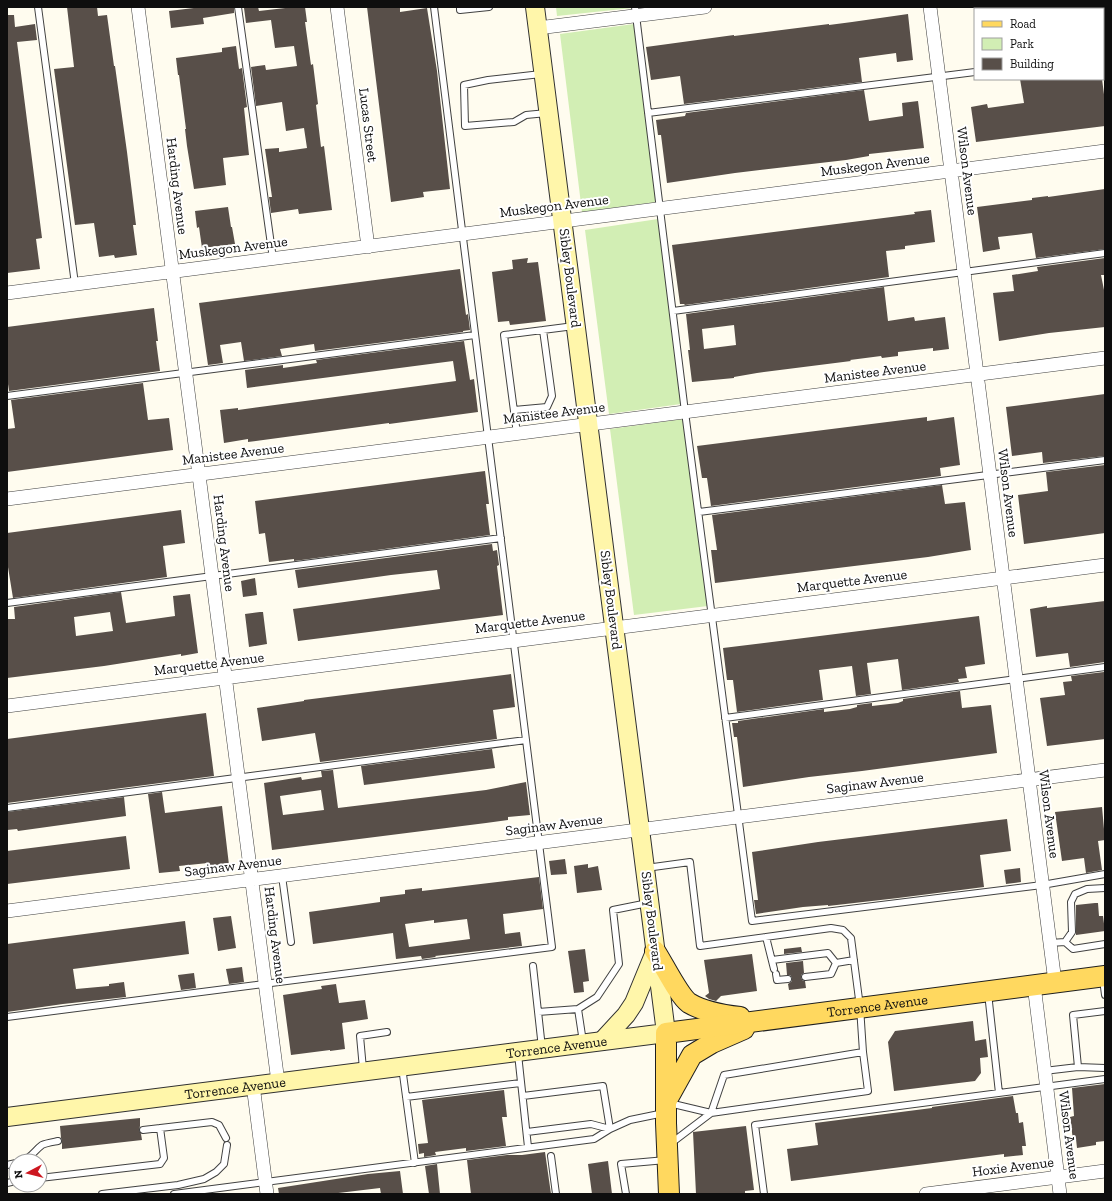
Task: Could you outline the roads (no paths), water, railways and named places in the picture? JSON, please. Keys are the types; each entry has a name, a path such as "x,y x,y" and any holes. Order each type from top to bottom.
{"main road":[{"name":"Sibley Boulevard","path":"535,7 666,1033 666,1107 669,1194"},
{"path":"655,951 678,990 688,1002 717,1014 765,1020"},
{"path":"602,1041 626,1015 634,1003 655,951"},
{"name":"Torrence Avenue","path":"7,1117 1055,982 1104,982"},
{"path":"666,1107 692,1055 712,1043 765,1020"}],"street":[{"name":"Harding Avenue","path":"138,7 278,1082"},
{"name":"Lucas Street","path":"337,7 368,246"},
{"path":"538,28 635,11 705,7"},
{"name":"Wilson Avenue","path":"930,7 1055,982"},
{"name":"Muskegon Avenue","path":"7,293 1105,151"},
{"name":"Manistee Avenue","path":"7,499 1105,358"},
{"name":"Marquette Avenue","path":"7,706 1105,565"},
{"name":"Saginaw Avenue","path":"7,911 1105,770"},
{"name":"Wilson Avenue","path":"1034,985 1060,1194"},
{"path":"253,1085 266,1188"},
{"name":"Hoxie Avenue","path":"926,1194 1105,1171"}],"lane":[{"path":"38,7 75,284"},
{"path":"238,7 273,259"},
{"path":"7,1017 552,947 434,7"},
{"path":"460,7 460,10 489,7"},
{"path":"635,11 737,817 752,921 1042,885 1105,874"},
{"path":"648,113 974,72"},
{"path":"544,74 488,80 464,85 465,126 514,122 526,115 549,113"},
{"path":"673,311 1105,253"},
{"path":"517,434 504,335 576,326"},
{"path":"514,410 546,407 552,396 543,330"},
{"path":"7,396 475,335"},
{"path":"699,512 1105,460"},
{"path":"7,603 501,538"},
{"path":"725,718 1105,667"},
{"path":"7,808 526,740"},
{"path":"174,1194 266,1188 415,1163 594,1139 610,1129 630,1120 666,1107 711,1113 868,1091 863,1052 860,1007 851,938 843,930 831,928 700,946 690,862 645,868"},
{"path":"282,876 291,942"},
{"path":"1050,944 1065,942 1072,932 1071,902 1075,894 1087,889 1105,888"},
{"path":"538,1012 578,1009 597,997 619,964 613,910 649,903"},
{"path":"766,937 777,980 788,979"},
{"path":"1065,942 1073,949 1105,944"},
{"path":"772,960 828,954 836,962"},
{"path":"836,962 854,960"},
{"path":"805,977 831,974 836,962"},
{"path":"533,966 542,1048"},
{"path":"988,991 999,1093"},
{"path":"578,1009 583,1043"},
{"path":"1078,1067 1073,1015 1105,1011"},
{"path":"363,1071 360,1036 387,1032"},
{"path":"518,1051 528,1148"},
{"path":"626,1194 621,1164 667,1153 711,1113 724,1075 863,1052"},
{"path":"402,1066 415,1163"},
{"path":"1044,1071 1078,1067 1105,1068"},
{"path":"764,1194 755,1125 1105,1079"},
{"path":"406,1097 521,1083"},
{"path":"523,1096 603,1086 610,1129"},
{"path":"102,1194 178,1185 204,1179 216,1172 224,1164 226,1142 219,1125 212,1122 143,1130"},
{"path":"527,1132 591,1124 610,1129"},
{"path":"48,1177 160,1164 164,1158 160,1128"},
{"path":"35,1153 43,1144 58,1141"},
{"path":"551,1156 556,1194"}]}
